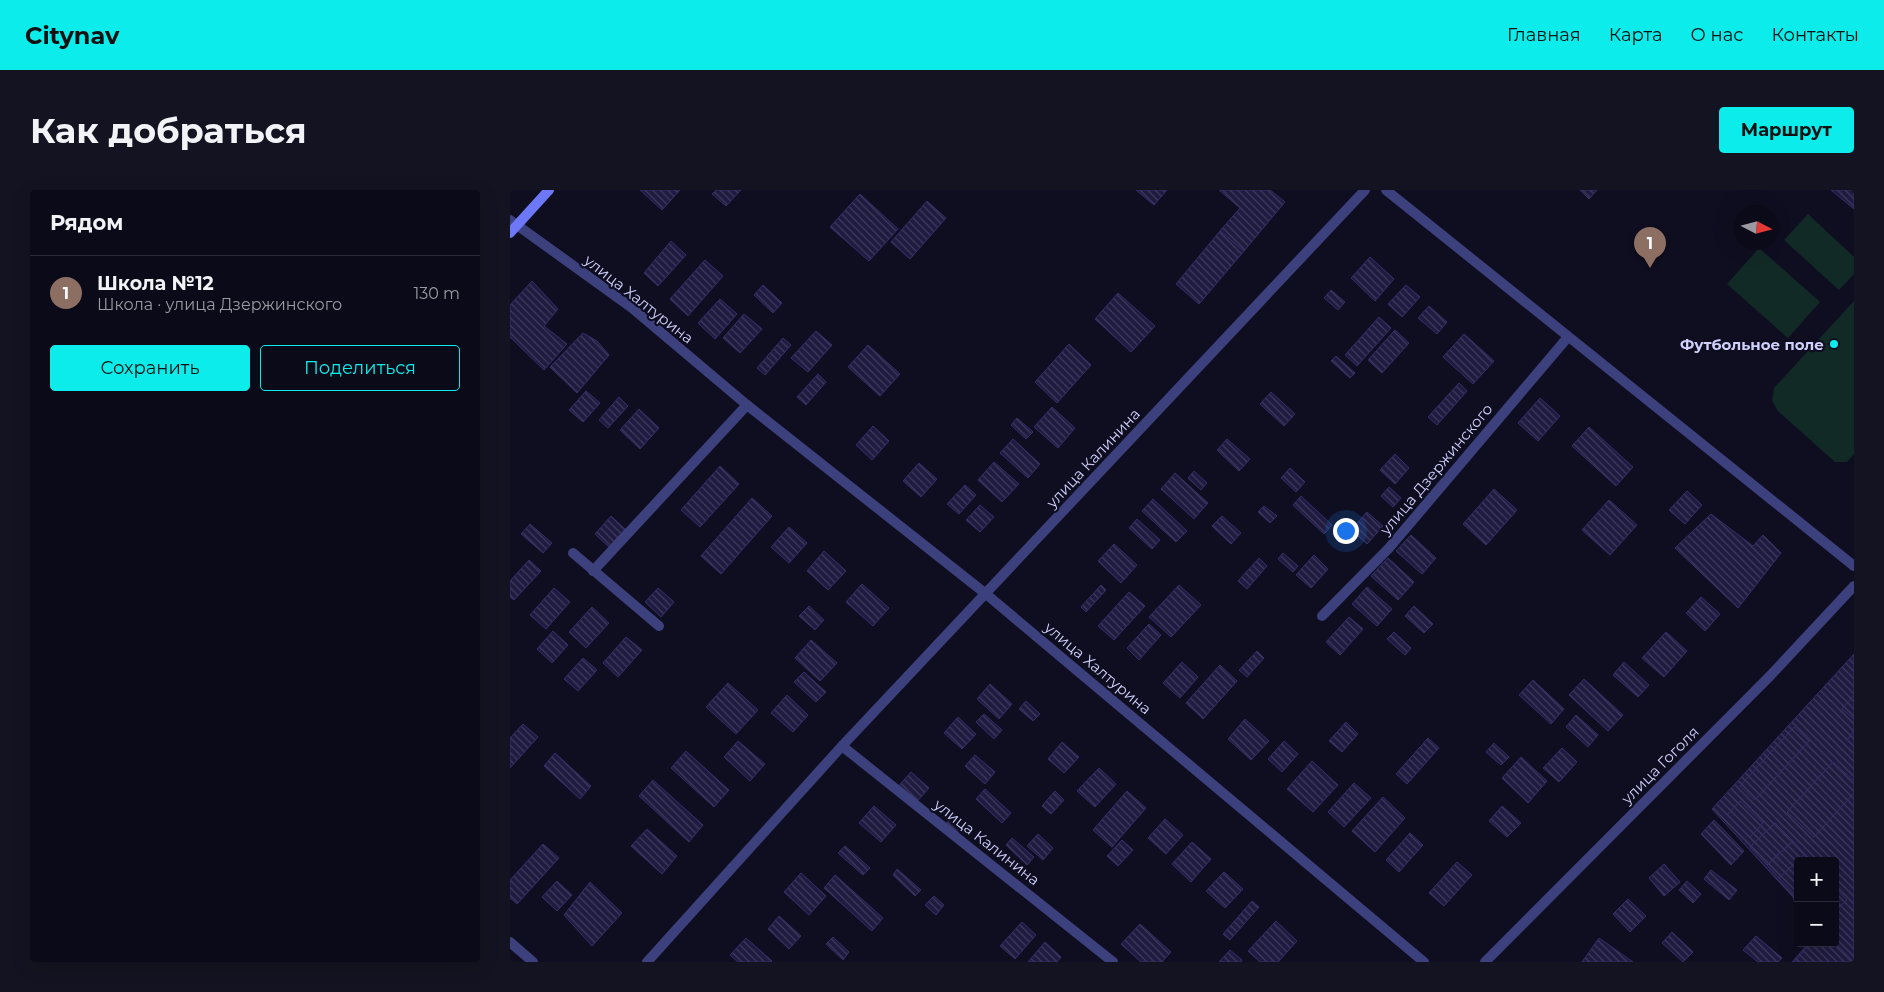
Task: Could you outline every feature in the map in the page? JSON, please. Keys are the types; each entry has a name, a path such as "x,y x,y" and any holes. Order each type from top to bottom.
{"main road":[{"path":"512,226 549,190"}],"street":[{"name":"улица Калинина","path":"647,962 842,746 1365,190"},
{"path":"1386,190 1854,566"},
{"name":"улица Халтурина","path":"512,226 632,308 746,405 986,594 1424,962"},
{"name":"улица Дзержинского","path":"1322,616 1389,548 1568,337"},
{"path":"593,571 746,405"},
{"path":"573,553 659,626"},
{"name":"улица Гоголя","path":"1485,962 1769,677 1854,586"},
{"name":"улица Калинина","path":"842,746 1113,962"},
{"path":"510,942 533,962"}],"green space":[{"path":"1808,214 1854,257 1854,274 1839,290 1784,240"},
{"path":"1757,250 1761,250 1820,302 1788,338 1727,284"},
{"name":"Футбольное поле","path":"1854,301 1854,454 1847,462 1835,462 1778,411 1772,401 1774,388"}],"building":[{"path":"640,190 680,190 662,210"},
{"path":"716,190 741,190 726,206 712,194"},
{"path":"1136,190 1167,190 1154,205"},
{"path":"1219,190 1270,190 1285,202 1244,251 1220,231 1240,208"},
{"path":"1580,190 1597,190 1589,199"},
{"path":"1831,190 1854,190 1854,209"},
{"path":"860,194 898,229 869,261 830,227"},
{"path":"927,201 946,218 910,259 891,242"},
{"path":"1220,231 1244,251 1199,304 1176,284"},
{"path":"671,241 686,255 658,286 644,273"},
{"path":"1370,257 1394,279 1375,301 1351,278"},
{"path":"705,260 723,276 688,316 670,299"},
{"path":"532,281 558,309 544,326 567,344 544,370 510,337 510,305"},
{"path":"763,285 782,303 773,313 754,295"},
{"path":"1406,285 1420,297 1402,317 1388,304"},
{"path":"1331,290 1345,302 1338,310 1324,298"},
{"path":"1118,293 1155,326 1131,352 1095,319"},
{"path":"720,299 737,314 715,339 698,323"},
{"path":"1429,306 1447,322 1437,334 1418,318"},
{"path":"744,314 762,329 740,353 723,338"},
{"path":"1379,317 1391,328 1357,366 1345,355"},
{"path":"1395,330 1409,343 1382,373 1368,360"},
{"path":"816,331 832,345 808,372 791,358"},
{"path":"583,333 597,341 609,355 577,393 550,367"},
{"path":"1464,334 1494,361 1473,384 1443,357"},
{"path":"783,338 791,345 765,375 757,368"},
{"path":"1069,344 1091,365 1057,403 1035,382"},
{"path":"868,345 900,374 880,396 848,367"},
{"path":"1336,356 1355,373 1350,378 1331,361"},
{"path":"818,374 826,382 806,405 797,397"},
{"path":"1459,383 1467,391 1437,425 1428,417"},
{"path":"586,391 600,403 583,422 569,410"},
{"path":"1271,392 1295,414 1284,426 1260,404"},
{"path":"619,397 628,406 608,428 599,420"},
{"path":"1540,398 1560,416 1538,441 1518,423"},
{"path":"1052,407 1075,428 1058,448 1034,427"},
{"path":"639,409 659,428 640,449 620,430"},
{"path":"1017,418 1033,432 1026,439 1011,425"},
{"path":"873,426 889,441 872,460 856,445"},
{"path":"1589,427 1633,467 1616,486 1572,446"},
{"path":"1013,439 1040,464 1028,478 1000,453"},
{"path":"1227,439 1250,459 1239,471 1217,450"},
{"path":"1395,454 1409,468 1395,484 1380,470"},
{"path":"994,462 1019,484 1002,502 978,480"},
{"path":"919,463 937,479 921,497 903,481"},
{"path":"720,466 739,484 700,527 681,510"},
{"path":"1290,468 1305,482 1296,492 1281,478"},
{"path":"1194,471 1207,483 1201,490 1188,478"},
{"path":"1175,473 1208,503 1194,519 1161,489"},
{"path":"965,485 976,495 959,514 947,504"},
{"path":"1389,487 1401,498 1393,507 1381,496"},
{"path":"1494,489 1517,510 1486,545 1463,524"},
{"path":"1687,491 1702,505 1685,524 1669,510"},
{"path":"1301,496 1332,525 1324,534 1293,505"},
{"path":"752,498 772,516 721,574 701,556"},
{"path":"1153,499 1187,531 1176,542 1142,511"},
{"path":"1609,500 1637,525 1610,555 1582,530"},
{"path":"980,505 994,517 980,532 966,520"},
{"path":"1264,506 1277,516 1270,523 1258,512"},
{"path":"1367,512 1383,526 1367,544 1351,530"},
{"path":"1711,514 1753,546 1763,535 1781,553 1738,608 1675,548"},
{"path":"611,516 625,529 609,547 595,534"},
{"path":"1222,516 1241,533 1231,544 1212,526"},
{"path":"1137,519 1160,540 1152,549 1129,528"},
{"path":"530,524 552,543 543,553 521,534"},
{"path":"789,527 807,543 789,563 771,547"},
{"path":"1411,535 1436,558 1422,574 1396,551"},
{"path":"1114,544 1137,565 1121,583 1098,561"},
{"path":"824,551 846,571 828,590 807,571"},
{"path":"1283,553 1298,566 1293,572 1278,559"},
{"path":"1314,555 1328,569 1311,588 1296,575"},
{"path":"1259,558 1267,566 1247,589 1238,581"},
{"path":"1388,558 1414,582 1398,600 1371,576"},
{"path":"529,560 541,571 514,600 510,597 510,581"},
{"path":"862,584 889,608 873,626 846,602"},
{"path":"1101,585 1106,590 1086,612 1081,607"},
{"path":"1179,585 1201,605 1171,637 1149,617"},
{"path":"1367,587 1392,609 1377,626 1352,604"},
{"path":"554,588 570,602 546,629 530,615"},
{"path":"658,588 674,602 661,617 645,602"},
{"path":"1129,592 1145,606 1114,640 1098,626"},
{"path":"1701,597 1720,614 1705,631 1686,613"},
{"path":"809,606 824,620 815,630 799,616"},
{"path":"1414,606 1433,624 1424,633 1405,616"},
{"path":"592,607 609,623 586,648 569,632"},
{"path":"1349,617 1363,629 1340,655 1326,642"},
{"path":"1149,624 1161,635 1139,660 1127,648"},
{"path":"553,631 568,645 552,663 537,649"},
{"path":"1394,632 1411,648 1405,655 1387,639"},
{"path":"1666,632 1687,651 1664,677 1642,658"},
{"path":"626,637 642,650 618,677 603,663"},
{"path":"811,640 837,663 820,681 795,658"},
{"path":"1257,651 1264,658 1247,677 1239,670"},
{"path":"1854,654 1854,962 1792,962 1805,947 1839,947 1839,857 1794,857 1794,900 1793,897 1712,809"},
{"path":"583,658 597,670 578,691 564,679"},
{"path":"1182,662 1198,677 1180,698 1163,683"},
{"path":"1624,662 1649,685 1638,697 1613,675"},
{"path":"1220,665 1237,681 1203,719 1186,703"},
{"path":"804,672 826,692 816,702 794,682"},
{"path":"1584,679 1623,715 1608,731 1569,695"},
{"path":"1533,680 1564,709 1551,724 1519,695"},
{"path":"728,683 758,710 736,734 706,707"},
{"path":"990,684 1012,704 999,719 977,699"},
{"path":"787,695 808,715 793,732 771,713"},
{"path":"1854,695 1854,719 1842,709"},
{"path":"1026,701 1040,714 1033,721 1019,709"},
{"path":"984,714 1002,730 994,739 976,722"},
{"path":"1576,715 1598,735 1588,747 1566,727"},
{"path":"958,717 976,734 962,749 944,733"},
{"path":"1245,719 1269,741 1251,760 1228,739"},
{"path":"1346,722 1358,734 1342,752 1329,741"},
{"path":"523,724 538,737 510,768 510,738"},
{"path":"1794,727 1809,741 1755,800 1740,786"},
{"path":"1854,731 1854,746 1847,740"},
{"path":"1428,738 1439,748 1407,784 1396,774"},
{"path":"738,741 765,764 750,781 724,757"},
{"path":"1284,741 1298,754 1282,772 1268,759"},
{"path":"1062,742 1079,757 1064,773 1048,759"},
{"path":"1494,743 1509,757 1501,765 1486,752"},
{"path":"1562,748 1577,762 1559,782 1543,768"},
{"path":"686,751 729,790 714,807 671,768"},
{"path":"555,753 591,786 580,799 544,766"},
{"path":"975,755 995,772 985,784 965,766"},
{"path":"1521,757 1547,781 1528,803 1502,778"},
{"path":"1312,761 1338,785 1313,812 1287,789"},
{"path":"1833,762 1854,781 1854,793 1814,837 1787,812"},
{"path":"1099,768 1116,784 1095,807 1077,791"},
{"path":"911,772 929,788 914,805 896,789"},
{"path":"653,780 703,825 689,842 639,796"},
{"path":"1354,783 1371,798 1344,827 1328,812"},
{"path":"985,789 1011,813 1002,823 976,799"},
{"path":"1055,791 1064,800 1051,814 1042,806"},
{"path":"1127,791 1146,808 1112,847 1093,830"},
{"path":"1383,797 1405,818 1375,852 1352,831"},
{"path":"1740,801 1763,823 1750,837 1727,815"},
{"path":"874,806 896,825 881,842 859,823"},
{"path":"1502,806 1521,823 1507,837 1489,821"},
{"path":"951,818 962,829 953,840 941,829"},
{"path":"1165,819 1183,835 1166,854 1148,838"},
{"path":"1714,820 1744,851 1731,865 1701,834"},
{"path":"1775,823 1793,841 1767,865 1750,847"},
{"path":"647,829 677,856 662,874 631,846"},
{"path":"1410,833 1423,845 1399,872 1386,860"},
{"path":"1038,834 1053,848 1043,860 1027,846"},
{"path":"1012,838 1034,857 1027,865 1006,845"},
{"path":"1122,840 1133,850 1118,866 1107,856"},
{"path":"1793,841 1805,854 1802,857 1794,857 1794,864 1779,878 1767,865"},
{"path":"1192,842 1211,859 1191,882 1172,864"},
{"path":"543,844 559,858 517,904 510,898 510,880"},
{"path":"845,846 870,868 863,875 838,853"},
{"path":"1457,862 1472,875 1444,906 1429,893"},
{"path":"1664,864 1680,882 1664,896 1649,878"},
{"path":"1794,864 1794,894 1779,878"},
{"path":"897,869 921,890 915,896 893,875"},
{"path":"1711,870 1737,890 1729,900 1704,879"},
{"path":"1224,872 1243,889 1225,908 1206,891"},
{"path":"801,873 826,896 809,915 784,892"},
{"path":"835,875 883,918 872,931 824,888"},
{"path":"557,881 572,895 557,911 542,897"},
{"path":"1687,881 1701,894 1693,903 1679,890"},
{"path":"590,882 622,913 592,946 564,915"},
{"path":"1839,891 1847,900 1839,907"},
{"path":"934,896 944,905 936,915 925,905"},
{"path":"1628,899 1646,916 1630,932 1613,914"},
{"path":"1252,901 1259,907 1230,940 1223,934"},
{"path":"779,916 801,936 789,949 768,929"},
{"path":"1276,921 1297,941 1278,962 1260,962 1248,951"},
{"path":"1022,922 1036,935 1015,959 1000,946"},
{"path":"1140,924 1171,952 1162,962 1141,962 1121,944"},
{"path":"1672,932 1693,952 1683,962 1662,943"},
{"path":"1756,936 1782,958 1778,962 1758,962 1743,950"},
{"path":"833,937 849,952 843,960 826,944"},
{"path":"746,938 772,961 738,962 730,955"},
{"path":"1599,938 1633,962 1582,962"},
{"path":"1045,942 1061,957 1057,962 1028,962"},
{"path":"1807,947 1839,947 1854,962 1794,962"},
{"path":"1230,950 1242,960 1241,962 1219,962"}],"place":[{"name":"Школа №12","path":"1650,268"},
{"name":"Футбольное поле","path":"1834,344"}]}
